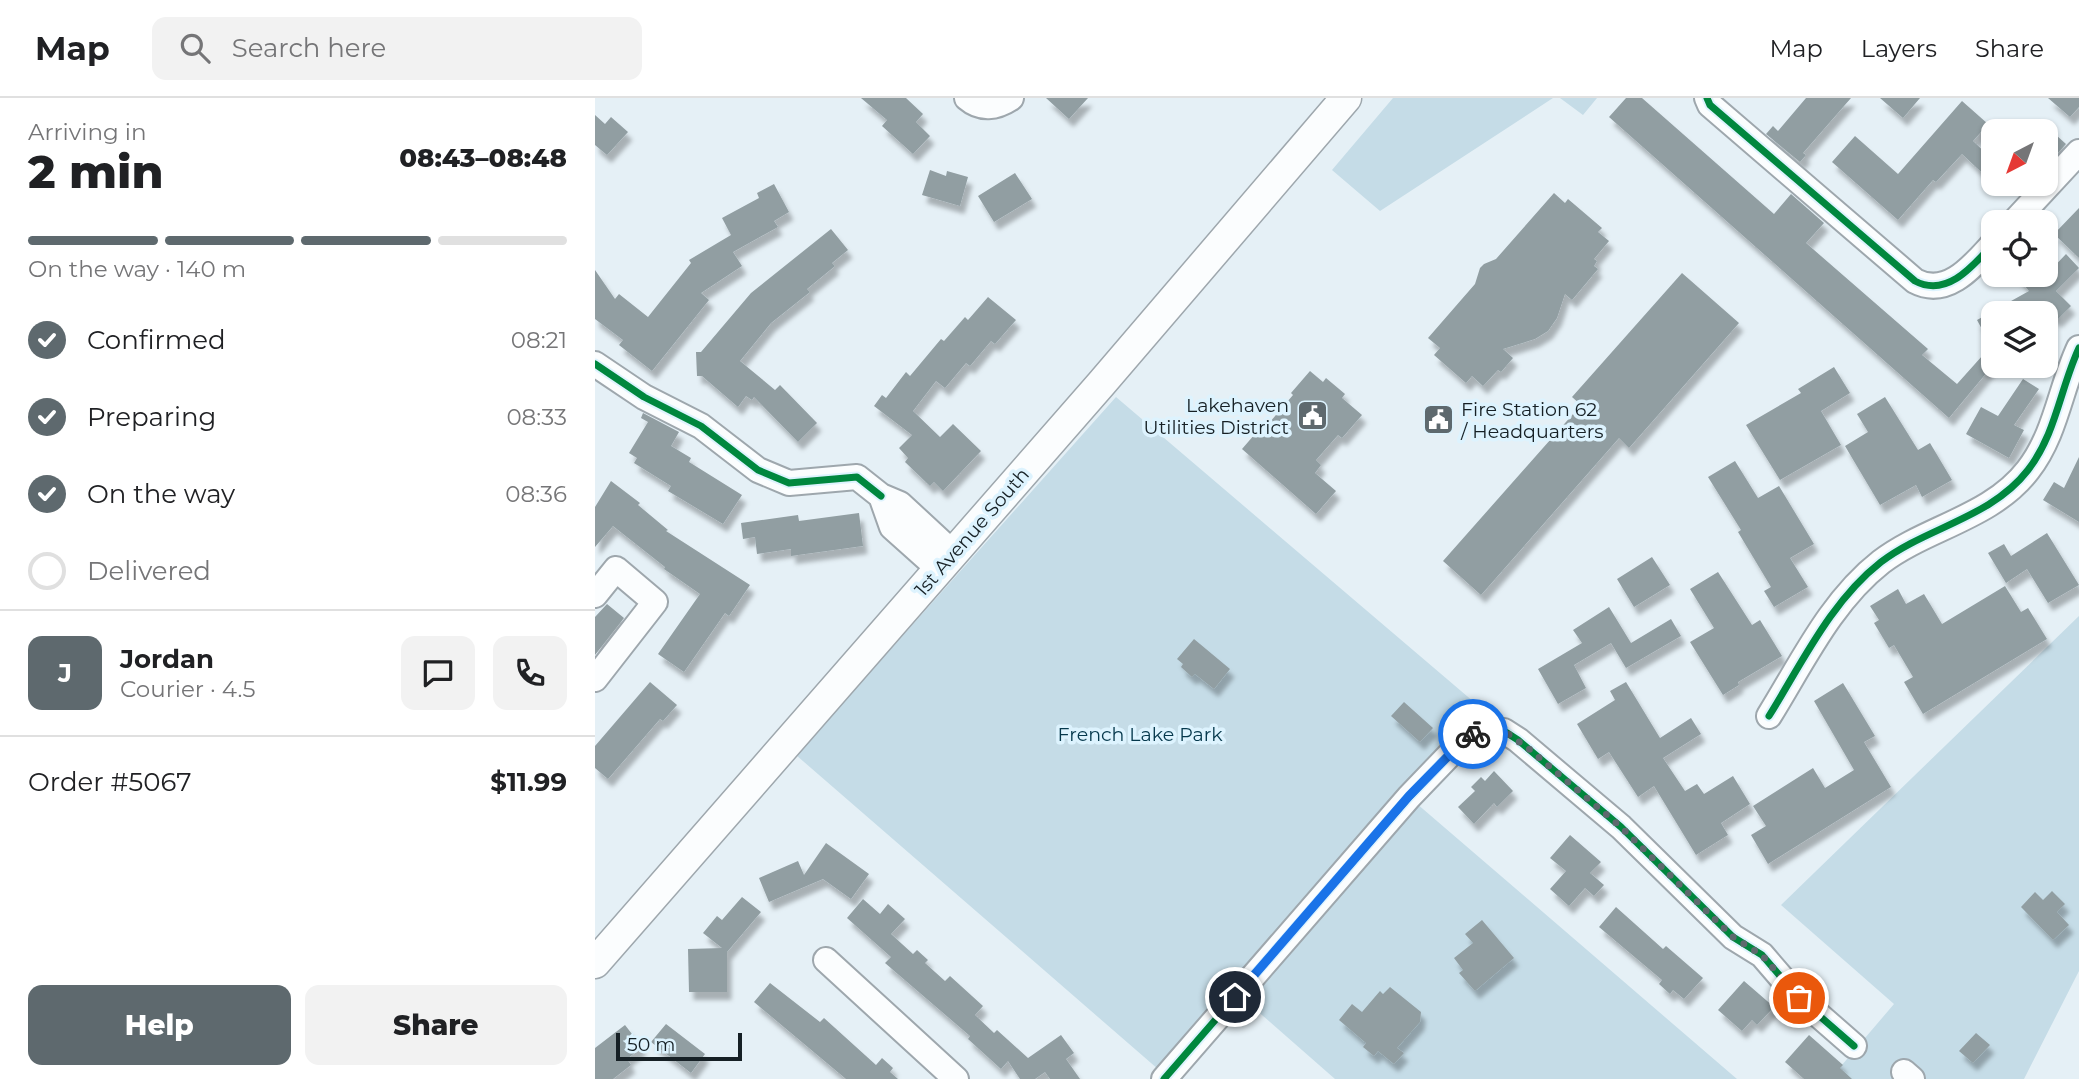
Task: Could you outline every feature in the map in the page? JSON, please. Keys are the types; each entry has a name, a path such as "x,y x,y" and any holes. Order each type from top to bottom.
{"main road":[{"name":"1st Avenue South","path":"595,963 1346,98"}],"street":[{"path":"967,98 975,105 1001,103"},
{"path":"1712,104 1922,285 1930,287 1947,284 1981,256"},
{"path":"2025,210 2079,152"},
{"path":"1769,716 1835,610 1864,577 1901,548 1998,499 2010,491 2028,471 2051,433 2079,348"},
{"path":"595,363 644,397 701,426 758,470 789,483 857,477 881,496 892,527 946,561"},
{"path":"595,594 616,569 655,602 595,679"},
{"path":"1164,1079 1409,796 1458,746 1481,731 1504,731 1537,755 1621,827 1733,937 1762,955 1799,998 1854,1046"},
{"path":"827,960 956,1079"}],"green space":[{"path":"1393,98 1553,98 1380,211 1332,170"},
{"path":"1560,98 1597,98 1583,115"},
{"name":"French Lake Park","path":"1116,397 1481,708 1409,797 1737,1079 1335,1079 1238,994 1166,1076 796,755"},
{"path":"2079,616 2079,971 2024,1079 1830,1079 1894,1004 1781,905"}],"building":[{"path":"861,98 906,98 923,114 916,122 930,136 913,154 882,126 887,120"},
{"path":"1046,98 1088,98 1069,119"},
{"path":"1626,98 1642,98 1774,214 1791,194 1824,223 1806,243 1928,349 1922,355 1957,384 1981,357 1982,378 1949,418 1609,117"},
{"path":"1806,98 1851,98 1803,153 1806,155 1800,162 1766,134 1773,126 1778,131"},
{"path":"1880,98 1920,98 1903,118"},
{"path":"2048,98 2079,98 2079,107 2070,117"},
{"path":"1962,101 1982,119 1981,132 1973,141 1981,149 1981,172 1962,154 1936,182 1933,180 1898,220 1832,162 1855,136 1898,174"},
{"path":"595,115 605,124 611,117 628,132 607,155 595,145"},
{"path":"2058,137 2066,144 2058,153"},
{"path":"930,170 946,176 947,171 968,177 960,206 922,195"},
{"path":"1015,173 1032,199 994,222 978,196"},
{"path":"774,184 789,212 774,221 778,227 733,252 742,266 701,293 709,300 652,371 619,345 623,340 595,319 595,270 615,299 619,294 648,317 691,263 689,260 731,235 722,218 759,198 757,193"},
{"path":"1554,193 1565,203 1568,199 1602,228 1598,232 1609,241 1594,259 1597,261 1594,266 1598,269 1572,300 1565,294 1557,318 1548,331 1535,339 1503,349 1513,358 1501,372 1498,370 1483,386 1472,376 1466,383 1434,355 1440,348 1428,338 1475,284 1480,268 1496,259"},
{"path":"2079,208 2079,258 2058,238 2058,230"},
{"path":"831,229 848,250 832,263 835,266 807,289 810,292 771,323 740,361 775,390 780,385 817,423 798,442 754,397 752,400 746,396 738,407 702,376 697,376 696,352 701,352 751,293"},
{"path":"2066,254 2079,268 2056,291 2071,306 2058,319 2058,301 2011,301 2029,291 2026,287 2058,287 2058,262"},
{"path":"1682,273 1739,323 1629,448 1619,438 1481,595 1443,561 1581,405 1572,397"},
{"path":"988,297 1016,320 995,344 991,341 970,366 966,363 945,388 936,381 913,411 940,437 953,424 981,451 943,491 934,482 930,486 905,462 908,458 899,448 912,435 874,406 882,395 886,398 906,372 910,376 941,339 944,341 965,317 968,320"},
{"path":"1834,367 1850,393 1821,411 1841,445 1780,480 1746,425 1801,393 1798,389"},
{"path":"1310,371 1323,382 1326,378 1345,394 1342,398 1362,415 1342,438 1338,435 1316,460 1321,465 1315,473 1336,491 1316,514 1242,449 1261,427 1264,429"},
{"path":"2023,379 2039,389 2014,425 2024,430 2009,458 1966,434 1981,407 1998,416"},
{"path":"1885,397 1918,450 1930,443 1952,480 1922,497 1916,485 1880,505 1845,446 1868,432 1857,414"},
{"path":"643,413 679,432 671,446 691,458 689,462 742,495 723,524 668,491 671,486 634,463 637,458 629,453 648,422 641,418"},
{"path":"2079,457 2079,522 2043,500 2054,482 2064,488"},
{"path":"1735,461 1758,498 1779,486 1814,544 1790,558 1808,587 1774,607 1764,591 1771,587 1738,532 1741,530 1708,477"},
{"path":"611,481 640,503 638,505 668,530 666,531 750,585 729,616 725,613 684,672 658,654 700,594 664,569 665,567 613,526 595,547 595,507"},
{"path":"859,513 863,546 791,556 791,549 757,554 755,537 743,539 741,523 798,515 799,521"},
{"path":"2047,533 2079,585 2048,603 2027,569 2006,583 1988,553 2004,544 2011,556"},
{"path":"1652,557 1670,585 1634,607 1617,579"},
{"path":"1718,572 1752,625 1760,620 1782,656 1738,682 1739,685 1723,695 1690,642 1714,628 1690,589"},
{"path":"2005,586 2021,612 2028,608 2047,639 1923,714 1904,682 1913,677 1894,645 1889,648 1874,623 1879,620 1870,606 1898,589 1906,604 1924,594 1942,624"},
{"path":"607,604 624,618 595,655 595,617"},
{"path":"1609,607 1631,643 1671,619 1681,636 1626,668 1611,643 1574,665 1586,688 1558,704 1538,669 1582,643 1573,630"},
{"path":"1194,639 1230,669 1214,689 1195,674 1192,677 1177,659"},
{"path":"650,682 677,705 663,721 660,719 608,779 595,768 595,746"},
{"path":"1626,682 1660,738 1691,718 1701,734 1663,758 1685,791 1697,784 1704,794 1733,776 1750,804 1721,823 1728,835 1696,855 1654,786 1638,797 1609,752 1598,759 1577,724 1615,700 1610,691"},
{"path":"1843,683 1875,736 1864,742 1891,787 1768,864 1751,835 1766,826 1753,806 1813,768 1825,788 1854,770 1814,701"},
{"path":"1404,702 1433,728 1420,742 1391,716"},
{"path":"1494,771 1513,791 1497,807 1494,803 1474,824 1458,807 1475,791 1471,787 1481,777 1485,781"},
{"path":"1570,835 1601,862 1590,873 1604,885 1594,896 1585,888 1569,906 1550,889 1566,871 1550,858"},
{"path":"826,843 869,874 851,899 823,879 769,902 759,878 798,861 804,875"},
{"path":"2052,891 2065,904 2057,912 2069,925 2053,940 2021,907 2035,892 2043,900"},
{"path":"742,897 761,912 727,952 727,992 689,992 688,949 722,948 703,933 717,916 722,920"},
{"path":"863,899 880,914 888,904 905,919 891,934 913,954 917,950 928,960 925,963 945,981 950,976 983,1006 975,1015 994,1033 997,1030 1028,1058 1061,1035 1074,1053 1066,1059 1080,1079 1050,1079 1045,1072 1035,1079 1020,1079 1008,1061 1001,1069 968,1039 970,1036 885,963 891,957 847,918"},
{"path":"1616,907 1663,949 1666,946 1703,978 1684,999 1673,990 1670,994 1659,984 1662,980 1599,927"},
{"path":"1482,920 1514,958 1475,991 1459,973 1463,970 1454,958 1473,943 1465,934"},
{"path":"1744,981 1774,1007 1757,1025 1752,1020 1742,1031 1718,1010"},
{"path":"770,983 820,1022 824,1018 876,1065 882,1058 893,1068 890,1072 898,1079 846,1079 754,1002"},
{"path":"1390,987 1421,1012 1420,1022 1397,1048 1404,1053 1394,1064 1378,1051 1374,1056 1363,1047 1366,1043 1339,1020 1352,1004 1362,1012 1380,991 1383,994"},
{"path":"666,1024 705,1054 691,1073 651,1042"},
{"path":"625,1025 642,1047 627,1059 631,1065 613,1079 595,1079 595,1048"},
{"path":"1976,1033 1990,1045 1973,1063 1959,1051"},
{"path":"1809,1035 1843,1065 1840,1068 1852,1079 1804,1079 1785,1062"}],"cycle path":[{"path":"1707,98 1710,105 1915,281 1927,285 1948,283 1968,270 1981,257"},
{"path":"1769,716 1832,614 1863,578 1899,550 1996,500 2028,470 2045,442 2079,348"},
{"path":"595,364 644,397 701,426 758,470 789,483 857,477 881,496"},
{"path":"1164,1079 1409,797 1458,746 1474,734 1486,730 1504,731 1518,740 1621,827 1733,937 1762,955 1799,998 1854,1046"}],"way so far":[{"path":"1473,734 1486,730 1504,731 1529,749 1621,827 1733,937 1762,955 1799,998"}],"place":[{"name":"Lakehaven Utilities District","path":"1312,416"},
{"name":"Fire Station 62 / Headquarters","path":"1438,420"}],"route":[{"path":"1235,997 1409,796 1473,734"}]}
